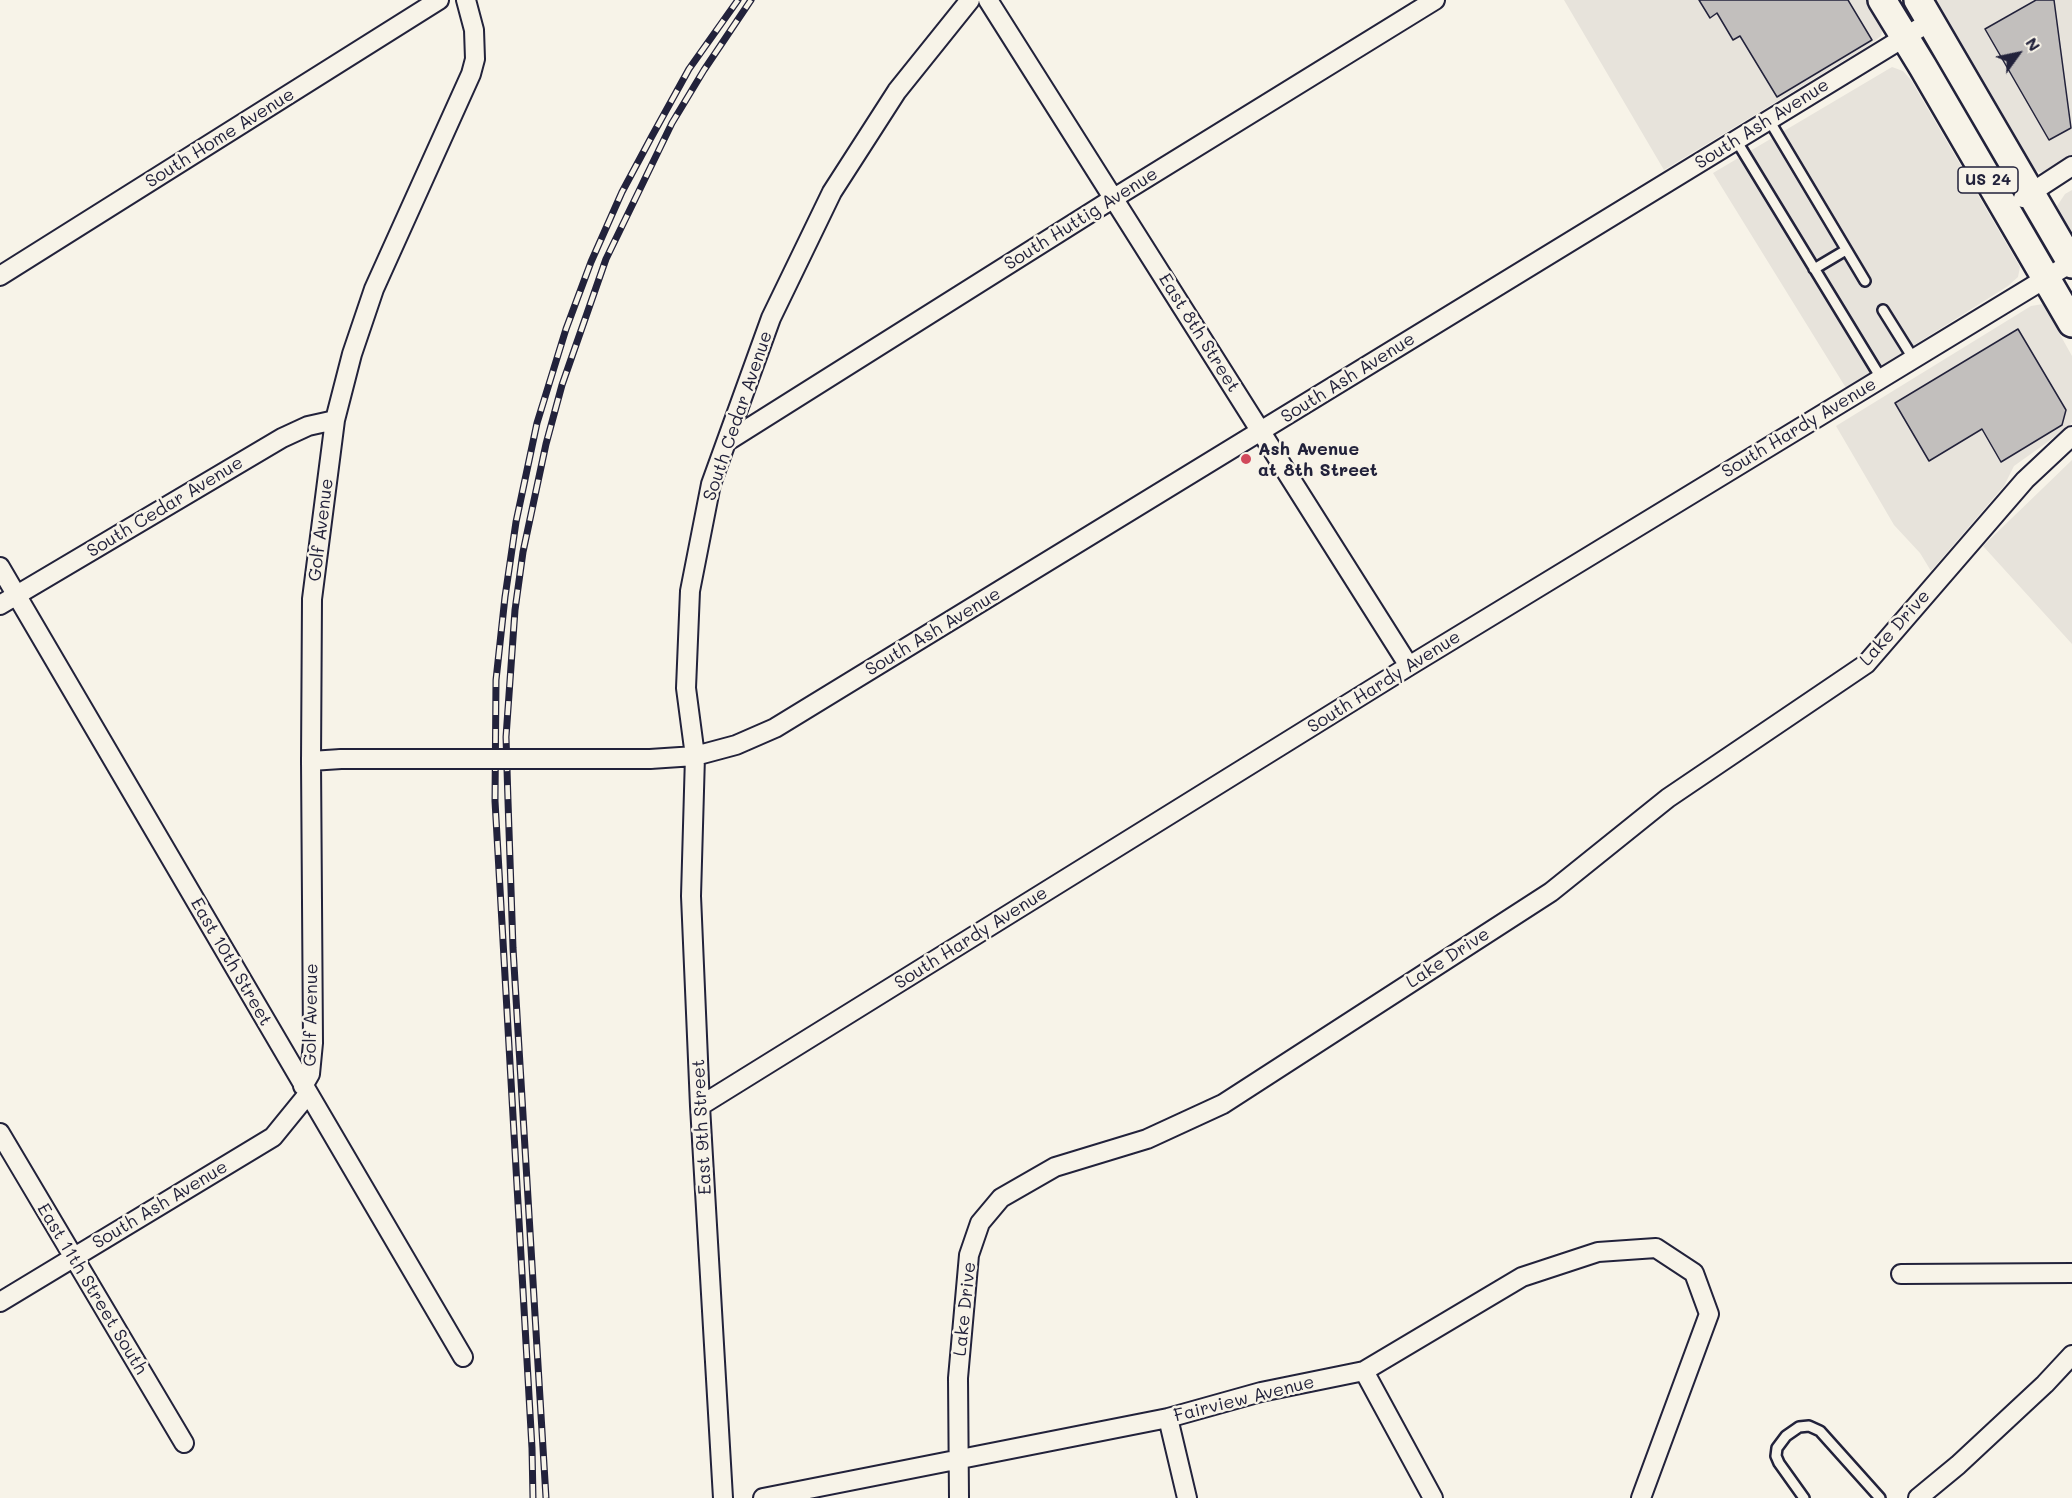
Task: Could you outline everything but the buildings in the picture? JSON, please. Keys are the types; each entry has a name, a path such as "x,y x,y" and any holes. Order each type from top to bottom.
{"main road":[{"name":"US 24","path":"1882,0 2072,323"},
{"name":"US 24","path":"1924,11 2072,263"}],"street":[{"name":"South Home Avenue","path":"0,276 439,0"},
{"name":"Golf Avenue","path":"305,1090 310,1074 313,1044 312,599 335,420 352,354 374,289 471,74 475,59 474,30 466,0"},
{"name":"South Cedar Avenue","path":"695,756 686,688 690,591 711,484 771,318 832,192 897,91 970,0"},
{"name":"East 8th Street","path":"988,0 1409,666"},
{"name":"South Huttig Avenue","path":"728,441 1114,198 1435,0"},
{"name":"South Ash Avenue","path":"695,756 736,745 775,728 1904,37 1924,11"},
{"path":"2005,210 2072,166"},
{"name":"South Hardy Avenue","path":"700,1106 1409,666 2072,263"},
{"name":"South Cedar Avenue","path":"0,605 282,438 308,426 335,420"},
{"name":"Lake Drive","path":"959,1498 958,1378 969,1255 980,1223 1001,1198 1055,1167 1147,1139 1224,1104 1551,892 1668,798 1866,664 2025,480 2072,436"},
{"name":"East 10th Street","path":"0,567 463,1357"},
{"path":"311,761 341,759 650,759 695,756"},
{"name":"East 9th Street","path":"695,756 691,896 700,1106 723,1498"},
{"name":"South Ash Avenue","path":"0,1302 273,1137 305,1090"},
{"name":"East 11th Street South","path":"0,1134 184,1443"},
{"name":"Fairview Avenue","path":"763,1498 1168,1418 1261,1392 1364,1371 1522,1277 1598,1252 1656,1248 1694,1273 1710,1314 1641,1498"},
{"path":"1901,1274 2072,1273"},
{"path":"1917,1498 1958,1465 2045,1384 2072,1355"},
{"path":"1364,1371 1433,1498"},
{"path":"1168,1418 1187,1498"}],"lane":[{"path":"1769,120 1865,281"},
{"path":"1737,140 1881,378"},
{"path":"1814,269 1846,250"},
{"path":"1883,310 1913,358"},
{"path":"1804,1498 1776,1456 1777,1448 1786,1436 1799,1427 1809,1426 1820,1431 1880,1498"}],"shaded area":[{"path":"1564,0 1868,0 1883,26 1881,36 1868,46 1664,170"},
{"path":"1927,0 2072,0 2072,155 2044,173 2031,170"},
{"path":"1892,67 1903,71 1911,80 2020,267 2018,277 2008,286 1846,388 1713,173"},
{"path":"2072,190 2072,243 2057,219 2057,206 2065,194"},
{"path":"2043,304 2072,356 2072,422 2070,426 2014,466 2004,486 1931,571 1920,553 1894,525 1836,426 2031,306"},
{"path":"2072,460 2072,644 1983,546"}],"railway":[{"path":"533,1498 495,801 496,680 505,597 516,522 537,423 566,329 591,262 622,192 689,69 738,0"},
{"path":"546,1498 513,948 506,737 515,610 523,552 546,444 562,385 606,259 672,123 751,0"}],"place":[{"name":"Ash Avenue at 8th Street","path":"1246,459"}]}
